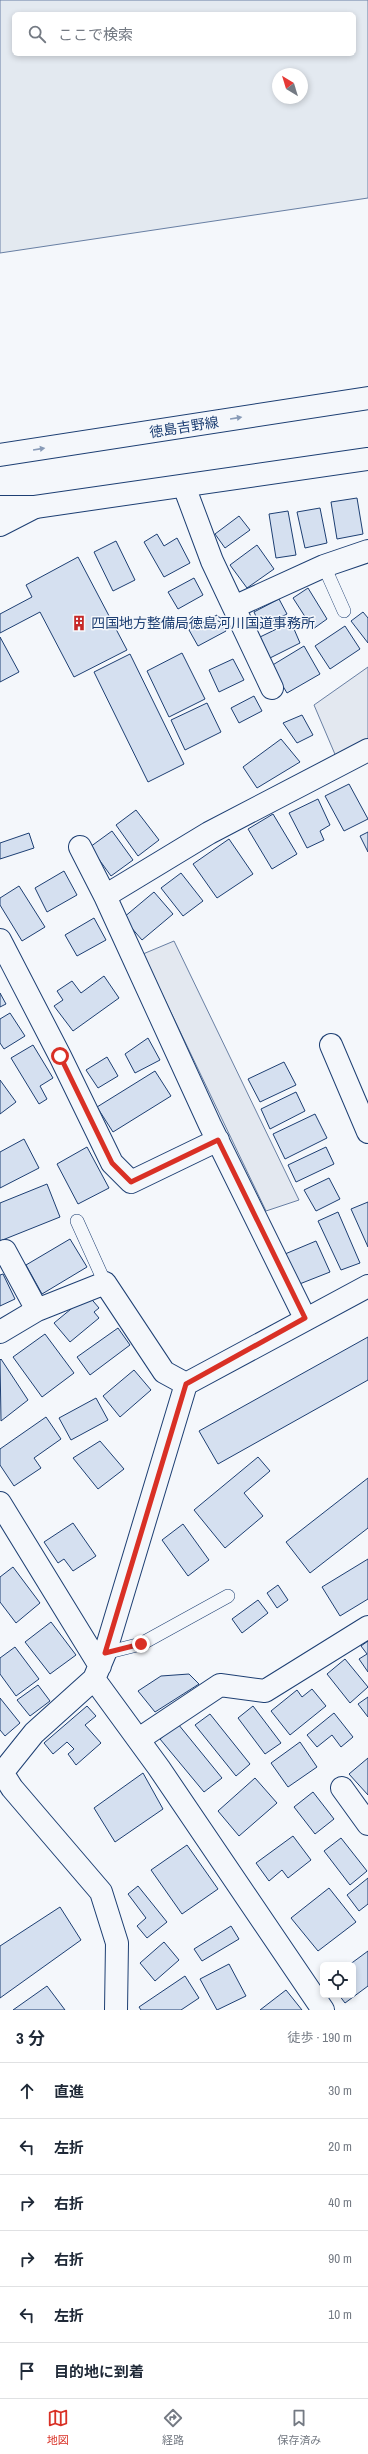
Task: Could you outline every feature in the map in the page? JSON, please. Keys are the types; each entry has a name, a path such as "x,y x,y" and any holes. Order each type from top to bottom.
{"street":[{"name":"徳島吉野線","path":"0,455 368,398"},
{"path":"0,507 35,507 368,459"},
{"path":"184,486 212,561 272,688"},
{"path":"0,525 35,507"},
{"path":"234,607 324,566 368,551"},
{"path":"104,896 209,833 368,750"},
{"path":"80,848 218,1140 305,1318"},
{"path":"0,940 60,1056 112,1163 131,1182 218,1140"},
{"path":"331,1044 368,1132"},
{"path":"0,1254 5,1251 37,1310"},
{"path":"0,1332 37,1310 106,1283 164,1372 186,1384"},
{"path":"116,2010 117,1943 101,1892 3,1781 34,1733 100,1666 186,1384 305,1318 368,1286"},
{"path":"0,1503 100,1666 139,1739 323,2010"},
{"path":"139,1739 220,1685 265,1691 368,1627"},
{"path":"342,1788 368,1824"}],"lane":[{"path":"324,566 344,611"},
{"path":"77,1221 106,1283"},
{"path":"100,1666 228,1596"}],"shaded area":[{"path":"0,0 368,0 368,198 0,253"},
{"path":"368,667 368,741 337,759 314,705"},
{"path":"174,941 299,1200 266,1211 143,954"}],"building":[{"path":"357,498 363,534 337,539 331,502"},
{"path":"320,508 327,543 305,548 297,512"},
{"path":"288,511 296,555 276,558 269,514"},
{"path":"239,516 250,530 225,548 215,534"},
{"path":"157,534 164,546 177,538 190,563 164,577 144,542"},
{"path":"116,541 135,580 113,591 94,552"},
{"path":"257,545 274,569 247,588 230,565"},
{"name":"四国地方整備局徳島河川国道事務所","path":"78,557 127,650 74,677 40,612 0,633 0,614 32,597 26,585"},
{"path":"194,578 203,595 178,609 168,592"},
{"path":"308,588 327,619 313,629 293,598"},
{"path":"279,599 287,614 261,627 254,612"},
{"path":"363,612 368,618 368,643 351,621"},
{"path":"217,615 226,631 198,646 189,630"},
{"path":"291,622 300,643 270,658 260,637"},
{"path":"345,626 360,649 330,669 315,646"},
{"path":"0,637 19,672 0,682"},
{"path":"304,646 320,674 287,693 271,666"},
{"path":"182,653 205,699 169,717 147,671"},
{"path":"130,654 184,764 148,782 94,672"},
{"path":"233,659 244,680 219,692 209,670"},
{"path":"254,696 262,711 239,723 231,708"},
{"path":"207,703 221,732 185,750 171,720"},
{"path":"302,715 313,735 297,743 283,723"},
{"path":"281,739 300,762 257,788 243,767"},
{"path":"349,784 368,819 344,831 325,796"},
{"path":"318,799 330,825 320,831 324,840 307,848 289,813"},
{"path":"136,810 159,840 138,856 116,825"},
{"path":"273,814 297,854 272,869 248,829"},
{"path":"112,831 133,860 111,876 90,847"},
{"path":"368,832 368,852 360,836"},
{"path":"29,833 34,848 0,859 0,843"},
{"path":"229,839 253,874 217,898 193,864"},
{"path":"64,871 77,895 47,912 35,888"},
{"path":"181,873 203,901 183,916 161,888"},
{"path":"19,886 45,927 22,941 0,905 0,898"},
{"path":"154,892 173,914 142,940 123,918"},
{"path":"94,918 106,940 77,956 65,935"},
{"path":"104,976 119,998 73,1031 54,1006 63,1000 57,991 72,981 81,993"},
{"path":"0,993 6,1004 0,1007"},
{"path":"10,1013 25,1036 4,1049 0,1043 0,1019"},
{"path":"148,1038 160,1060 135,1073 125,1054"},
{"path":"33,1045 53,1078 40,1086 47,1099 39,1104 11,1058"},
{"path":"107,1057 118,1076 98,1088 86,1070"},
{"path":"284,1062 296,1085 260,1102 248,1079"},
{"path":"155,1071 171,1096 113,1132 97,1107"},
{"path":"0,1080 16,1102 0,1114"},
{"path":"296,1092 305,1111 270,1129 261,1109"},
{"path":"315,1114 327,1138 285,1159 273,1134"},
{"path":"24,1139 39,1168 0,1188 0,1152"},
{"path":"87,1147 109,1188 78,1204 57,1164"},
{"path":"326,1147 334,1164 296,1182 288,1165"},
{"path":"329,1178 340,1199 316,1211 304,1190"},
{"path":"47,1184 60,1217 0,1241 0,1203"},
{"path":"368,1202 368,1247 351,1209"},
{"path":"338,1212 360,1263 341,1270 318,1221"},
{"path":"70,1239 87,1267 42,1294 26,1265"},
{"path":"316,1241 330,1272 297,1285 285,1254"},
{"path":"3,1274 15,1299 0,1306 0,1275"},
{"path":"88,1295 99,1308 94,1312 99,1318 70,1342 54,1323"},
{"path":"118,1328 130,1345 90,1375 77,1357"},
{"path":"45,1334 74,1373 42,1397 13,1357"},
{"path":"368,1337 368,1380 218,1464 199,1431"},
{"path":"1,1359 28,1400 1,1421 0,1360"},
{"path":"134,1370 151,1390 120,1417 103,1396"},
{"path":"96,1398 108,1420 71,1440 59,1418"},
{"path":"46,1417 61,1439 34,1458 41,1468 14,1486 0,1465 0,1449"},
{"path":"100,1441 124,1469 98,1489 73,1458"},
{"path":"258,1457 270,1471 244,1493 263,1516 225,1548 194,1510"},
{"path":"368,1478 368,1528 310,1573 286,1542"},
{"path":"73,1523 96,1556 73,1571 64,1559 58,1563 44,1542"},
{"path":"183,1524 209,1560 188,1576 162,1540"},
{"path":"368,1559 368,1599 340,1616 322,1587"},
{"path":"13,1567 40,1603 16,1623 0,1602 0,1577"},
{"path":"278,1585 288,1600 277,1608 267,1593"},
{"path":"258,1600 268,1613 242,1633 232,1619"},
{"path":"51,1622 76,1655 50,1674 25,1642"},
{"path":"368,1641 368,1672 359,1659 367,1654 361,1646"},
{"path":"15,1647 39,1679 16,1696 0,1674 0,1658"},
{"path":"345,1659 368,1687 350,1703 327,1674"},
{"path":"189,1674 199,1684 155,1712 138,1691 161,1676"},
{"path":"38,1685 50,1701 30,1716 17,1700"},
{"path":"312,1689 326,1706 290,1735 271,1711 297,1690 302,1697"},
{"path":"368,1697 368,1717 358,1704"},
{"path":"0,1698 20,1723 5,1736 0,1730"},
{"path":"87,1706 96,1716 85,1725 101,1743 76,1765 68,1754 74,1749 67,1742 53,1754 44,1743"},
{"path":"253,1706 281,1743 265,1754 238,1718"},
{"path":"334,1713 353,1737 341,1747 332,1735 317,1747 307,1735"},
{"path":"210,1714 250,1764 236,1776 195,1725"},
{"path":"178,1724 222,1778 204,1792 160,1739"},
{"path":"300,1742 317,1767 288,1787 271,1763"},
{"path":"368,1758 368,1795 349,1774"},
{"path":"143,1773 163,1809 115,1842 94,1808"},
{"path":"255,1778 277,1803 239,1836 218,1811"},
{"path":"313,1792 334,1819 315,1834 294,1807"},
{"path":"293,1836 311,1860 288,1878 282,1870 269,1881 256,1863"},
{"path":"341,1838 367,1871 350,1885 324,1851"},
{"path":"187,1845 218,1889 182,1914 151,1870"},
{"path":"368,1878 368,1904 359,1911 347,1895"},
{"path":"138,1886 167,1922 147,1938 137,1926 146,1918 128,1894"},
{"path":"329,1888 356,1922 318,1951 291,1918"},
{"path":"60,1907 81,1940 0,1998 0,1946"},
{"path":"231,1926 239,1939 202,1961 194,1949"},
{"path":"164,1942 179,1960 155,1981 140,1963"},
{"path":"368,1951 368,1986 356,1995 356,1962 353,1962"},
{"path":"229,1964 246,1996 217,2010 200,1979"},
{"path":"185,1976 199,1998 181,2010 141,2010 139,2007"},
{"path":"47,1986 65,2010 13,2010"},
{"path":"286,1990 302,2010 260,2010"},
{"path":"341,1998 352,1998 345,2003"}],"place":[{"name":"四国地方整備局徳島河川国道事務所","path":"79,623"}],"route":[{"path":"60,1056 112,1163 131,1182 218,1140 305,1318 186,1384 105,1653 141,1644"}]}
